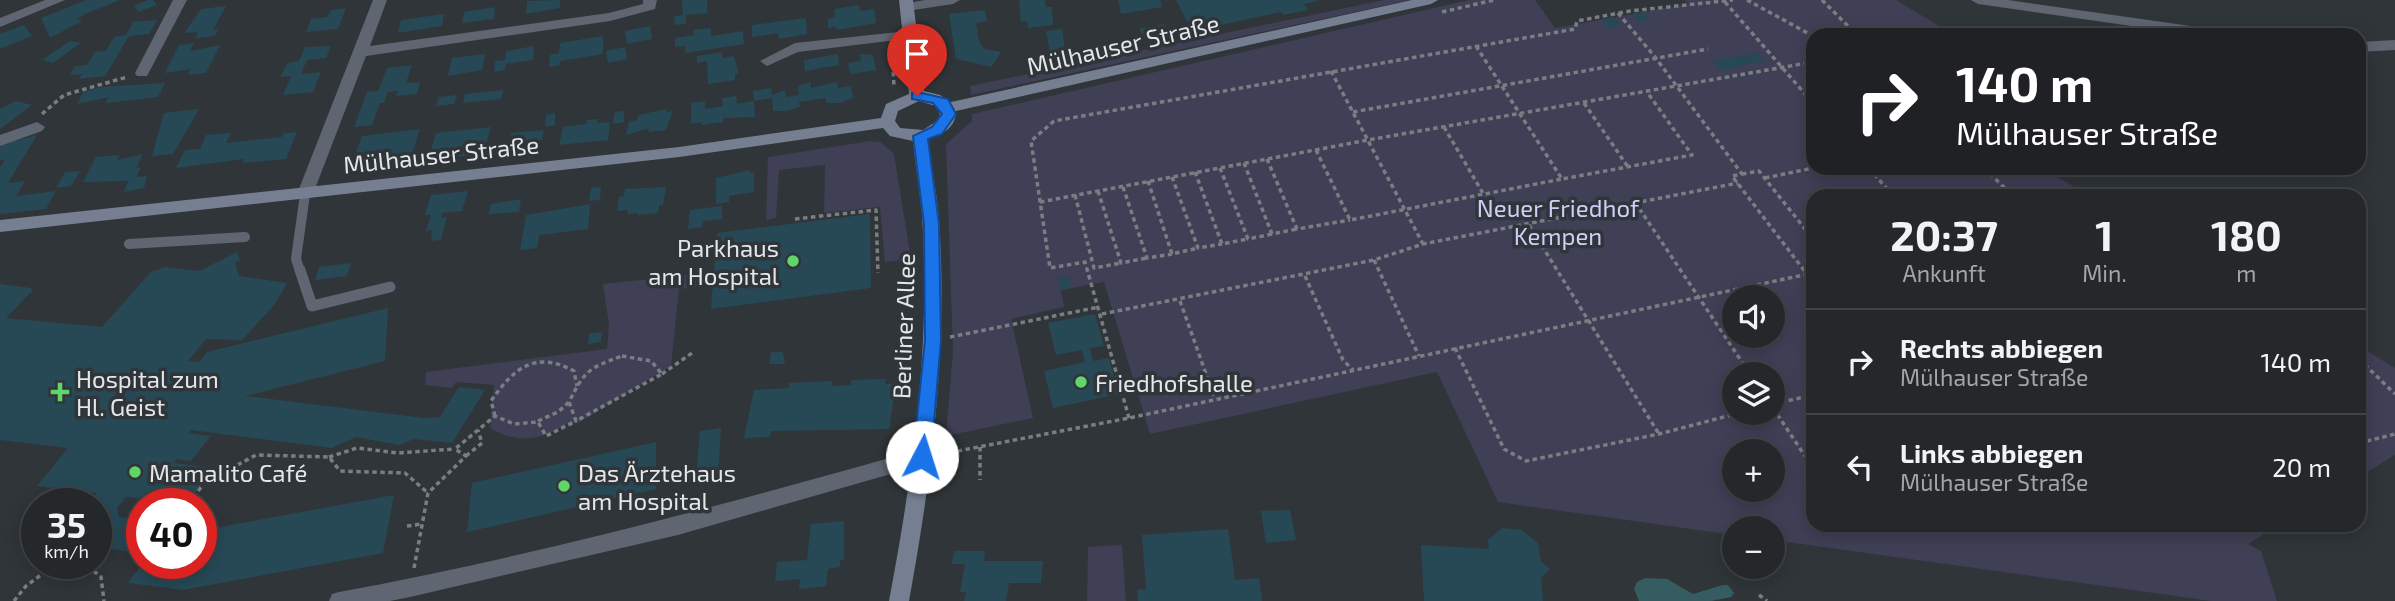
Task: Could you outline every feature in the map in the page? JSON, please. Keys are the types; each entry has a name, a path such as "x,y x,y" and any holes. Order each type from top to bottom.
{"street":[{"path":"0,23 58,0"},
{"path":"142,73 180,0"},
{"path":"305,194 380,0"},
{"path":"917,96 908,35 907,4 953,0"},
{"name":"Mülhauser Straße","path":"948,108 1431,0"},
{"path":"1978,0 2176,28"},
{"path":"358,52 610,17 650,3"},
{"path":"767,61 794,48 908,35"},
{"path":"2366,47 2395,45"},
{"path":"917,96 936,98 948,108 948,120 944,125 920,136 902,135 895,132 887,122 891,108 917,96"},
{"name":"Mülhauser Straße","path":"0,226 753,143 887,122"},
{"path":"0,141 37,127"},
{"name":"Berliner Allee","path":"899,601 930,456 933,340 931,224 920,136"},
{"path":"339,601 410,588 678,526 930,456"}],"lane":[{"path":"305,194 296,260 312,306 390,287"},
{"path":"129,244 245,237"}],"path":[{"path":"1129,418 1086,262 1050,268 1031,141 1054,121 1575,29 1577,21 1618,13 1646,9 1675,10 1733,0"},
{"path":"1747,0 1806,32"},
{"path":"1822,0 1850,28"},
{"path":"1725,2 1806,95"},
{"path":"1618,13 1655,57 1742,174"},
{"path":"1476,46 1562,179"},
{"path":"1353,112 1708,49"},
{"path":"1040,202 1368,140 1806,62"},
{"path":"1331,71 1423,244"},
{"path":"37,127 38,116 64,95 142,73"},
{"path":"1075,195 1094,268 1692,155 1647,92"},
{"path":"1584,103 1628,167"},
{"path":"1444,127 1484,195"},
{"path":"1316,150 1350,220"},
{"path":"1267,159 1297,229"},
{"path":"1244,163 1272,234"},
{"path":"1220,168 1248,239"},
{"path":"1765,178 1806,169"},
{"path":"1806,230 1759,171 1732,176 1806,273"},
{"path":"1195,173 1222,244"},
{"path":"1875,175 1887,189"},
{"path":"1991,175 2006,189"},
{"path":"1172,177 1198,248"},
{"path":"1147,181 1172,254"},
{"path":"1101,314 1374,260 1423,244 1738,183"},
{"path":"1123,186 1147,258"},
{"path":"1098,191 1121,263"},
{"path":"1635,202 1742,362"},
{"path":"795,219 876,210 878,273"},
{"path":"1529,223 1659,434"},
{"path":"1374,260 1419,356"},
{"path":"930,456 1129,418 1697,295 1806,274"},
{"path":"1305,275 1343,360 1353,370"},
{"path":"1181,300 1215,399"},
{"path":"949,337 1099,307"},
{"path":"1455,348 1504,449 1527,461 1659,434 1722,417"},
{"path":"538,422 546,436 662,374 692,353"},
{"path":"495,416 514,424 538,422 558,412 569,402 591,367 622,356 651,361 662,374"},
{"path":"495,416 491,401 505,380 521,366 540,361 561,362 574,371 577,386"},
{"path":"2366,366 2395,394"},
{"path":"1785,403 1806,397"},
{"path":"569,402 576,421"},
{"path":"200,488 204,483 256,455 329,457 357,448 398,453 455,449 495,416"},
{"path":"1785,425 1806,457"},
{"path":"410,588 428,493 482,443 478,430"},
{"path":"2366,441 2395,435"},
{"path":"980,447 980,480"},
{"path":"455,449 466,456"},
{"path":"329,457 341,471 405,473 428,493"},
{"path":"407,526 422,524"},
{"path":"14,601 26,586 37,579"},
{"path":"100,579 104,601"},
{"path":"1759,596 1767,601"}],"green space":[{"path":"1384,0 1410,0 971,95 970,86"},
{"name":"Neuer Friedhof Kempen","path":"1469,0 1535,0 1555,28 1688,4 1685,0 1896,0 1942,28 1806,28 1806,175 2053,175 2078,189 1806,189 1806,532 2267,532 2248,544 2261,551 2277,601 2211,601 1785,542 1785,516 1722,516 1722,533 1498,502 1437,372 1150,434 1104,282 1061,290 1064,307 1011,319 1033,418 946,436 953,352 946,144 972,121 972,114"},
{"path":"870,141 881,142 894,154 911,259 885,262 880,207 824,213 825,165 779,170 776,218 766,220 768,157"},
{"path":"698,274 697,287 679,289 671,366 578,423 539,437 514,438 490,428 494,385 456,382 452,388 425,385 426,372 607,349 609,325 603,284"},
{"path":"2366,350 2395,368 2395,455 2366,473"},
{"path":"1122,545 1126,601 1087,601 1088,547"}],"shaded area":[{"path":"1645,578 1667,579 1693,594 1723,585 1728,585 1734,593 1731,597 1711,601 1639,601 1634,589 1637,582"}],"building":[{"path":"87,0 120,0 85,14 77,19 82,20 80,22 50,38 41,18"},
{"path":"153,0 157,5 139,12 134,6"},
{"path":"560,0 560,8 526,14 527,1"},
{"path":"682,0 707,0 707,13 686,15 686,24 675,25 674,17 683,15"},
{"path":"1019,0 1045,0 1046,7 1052,7 1053,25 1028,28 1027,21 1021,22"},
{"path":"1118,0 1160,0 1162,7 1121,14"},
{"path":"1176,0 1318,1 1304,4 1308,10 1283,15 1281,12 1192,31"},
{"path":"859,5 860,11 874,9 876,23 837,30 836,27 828,28 828,19 835,17 834,9"},
{"path":"226,6 213,30 219,29 215,36 195,38 198,32 184,33 201,9"},
{"path":"495,7 494,19 462,23 464,12"},
{"path":"346,8 338,29 306,32 311,19 327,17 331,10"},
{"path":"985,10 987,21 976,23 979,41 984,49 1001,52 991,67 956,59 949,14"},
{"path":"1644,12 1650,20 1638,22 1631,14"},
{"path":"444,14 442,26 398,33 401,20"},
{"path":"1615,17 1622,25 1608,28 1602,19"},
{"path":"806,18 807,34 779,39 778,33 752,37 752,25"},
{"path":"157,20 149,34 129,36 105,76 79,79 82,74 70,75 75,66 87,65 95,52 106,51 114,37 126,35 133,22"},
{"path":"1164,24 1170,35 1145,40 1139,29"},
{"path":"24,25 32,36 0,49 0,34"},
{"path":"650,26 652,39 627,44 625,31"},
{"path":"711,28 711,36 743,31 744,44 685,53 685,46 675,47 675,38 694,35 693,30"},
{"path":"1062,29 1065,50 1050,52 1046,31"},
{"path":"603,36 603,54 560,61 560,65 549,67 550,55 559,53 560,43"},
{"path":"70,41 81,43 53,63 42,60"},
{"path":"194,43 190,51 220,45 206,73 188,75 191,69 165,73 179,45"},
{"path":"331,46 326,58 307,60 301,74 321,72 313,92 283,95 291,76 280,77 287,63 299,61 305,47"},
{"path":"534,46 533,60 506,64 505,70 494,72 495,61 505,60 506,51"},
{"path":"625,47 627,59 608,63 606,51"},
{"path":"722,52 722,58 734,56 739,74 735,74 735,80 708,84 707,61 697,63 697,56"},
{"path":"1757,53 1765,61 1720,70 1713,61"},
{"path":"485,54 482,70 448,76 452,58"},
{"path":"838,54 839,65 805,71 804,60"},
{"path":"860,54 873,55 876,70 850,74 848,63 861,61"},
{"path":"412,65 406,83 420,82 417,94 396,96 398,91 388,92 384,103 380,103 372,125 354,127 367,92 378,91 387,68"},
{"path":"811,82 811,88 837,82 838,88 851,86 853,98 840,103 826,103 826,98 799,102 800,107 787,111 773,111 772,98 754,101 753,91 771,88 772,95 785,90 786,97 799,95 798,86"},
{"path":"165,83 158,97 105,103 109,97 77,104 83,92 101,87"},
{"path":"503,90 501,99 463,103 465,94"},
{"path":"457,95 454,104 436,106 439,97"},
{"path":"736,96 737,104 754,101 755,117 723,118 723,122 691,124 691,103 705,101 705,109 723,106 722,98"},
{"path":"16,101 32,105 0,129 0,109"},
{"path":"199,109 173,154 152,156 164,113"},
{"path":"667,109 666,112 673,111 666,130 648,132 649,128 626,135 629,122 637,120 638,115"},
{"path":"624,111 624,122 613,124 615,112"},
{"path":"555,113 555,125 545,127 546,115"},
{"path":"598,119 597,123 610,122 608,140 559,145 563,127 587,124 587,120"},
{"path":"491,127 483,154 428,160 436,133"},
{"path":"420,129 412,154 353,160 362,136"},
{"path":"544,130 542,140 533,141 532,149 507,151 511,133"},
{"path":"297,132 286,159 243,163 244,159 176,168 185,150 200,149 206,135 231,133 226,143 282,137 284,133"},
{"path":"37,135 8,183 25,181 16,196 56,191 46,209 0,214 0,167 5,160 0,160 0,148 2,144"},
{"path":"143,154 136,168 141,167 136,177 147,176 144,188 124,192 128,181 83,182 96,157 120,155 117,160"},
{"path":"750,170 750,173 754,172 754,192 729,196 729,202 716,204 716,178"},
{"path":"80,171 71,186 56,188 65,172"},
{"path":"601,187 600,200 589,201 591,188"},
{"path":"666,187 663,205 659,205 658,213 638,215 627,214 628,210 617,211 619,197 624,196 625,189"},
{"path":"468,191 462,211 442,213 441,218 447,217 441,240 431,241 432,230 426,231 431,215 425,215 431,195"},
{"path":"521,199 519,212 489,214 491,204"},
{"path":"590,204 588,229 539,235 537,248 520,250 526,215"},
{"path":"722,206 722,219 703,221 702,227 688,229 690,210"},
{"path":"870,214 871,288 711,309 717,233"},
{"path":"237,252 240,261 235,263 239,276 287,283 275,304 242,340 206,339 188,361 199,362 207,352 388,308 385,361 245,396 424,418 440,417 459,387 485,390 452,443 414,439 399,445 356,437 332,448 191,430 189,433 211,436 191,461 177,459 174,463 214,468 199,488 126,488 126,497 117,508 119,517 126,518 126,551 112,549 112,488 37,486 68,448 0,440 0,284 31,288 32,291 6,318 102,327 151,272 165,267 199,271"},
{"path":"351,263 347,276 315,280 319,267"},
{"path":"1068,276 1071,288 1061,290 1058,277"},
{"path":"1095,314 1104,346 1090,348 1093,361 1109,358 1119,394 1053,408 1044,371 1085,362 1082,350 1056,355 1048,323"},
{"path":"602,332 601,342 588,344 589,334"},
{"path":"771,352 783,352 785,364 769,364"},
{"path":"886,379 885,384 896,383 889,429 771,431 770,437 744,438 754,390 789,388 789,383 833,381 831,386 851,385 851,380"},
{"path":"721,428 718,476 696,479 700,431"},
{"name":"Das Ärztehaus am Hospital","path":"656,442 656,489 467,532 472,483"},
{"path":"394,495 383,553 183,590 128,583 131,579 217,579 217,528"},
{"path":"1290,510 1296,540 1266,543 1261,511"},
{"path":"844,521 844,560 840,560 840,567 828,569 826,586 799,589 800,579 775,581 777,562 807,560 811,524"},
{"path":"1502,528 1522,530 1538,543 1541,561 1550,569 1541,578 1543,601 1424,601 1421,545 1489,549 1488,540"},
{"path":"1228,529 1235,580 1259,578 1262,601 1138,601 1137,590 1146,589 1142,535"},
{"path":"954,551 985,551 984,561 1043,561 1041,583 1009,583 1006,601 964,601 966,592 960,592 965,564 952,564"}],"place":[{"name":"Parkhaus am Hospital","path":"793,261"},
{"name":"Friedhofshalle","path":"1081,382"},
{"name":"Hospital zum Hl. Geist","path":"60,392"},
{"name":"Mamalito Café","path":"135,472"},
{"name":"Das Ärztehaus am Hospital","path":"564,486"}],"route":[{"path":"917,96 936,98 948,108 949,114 944,125 920,136 928,183 933,267 933,340 922,457"}]}
